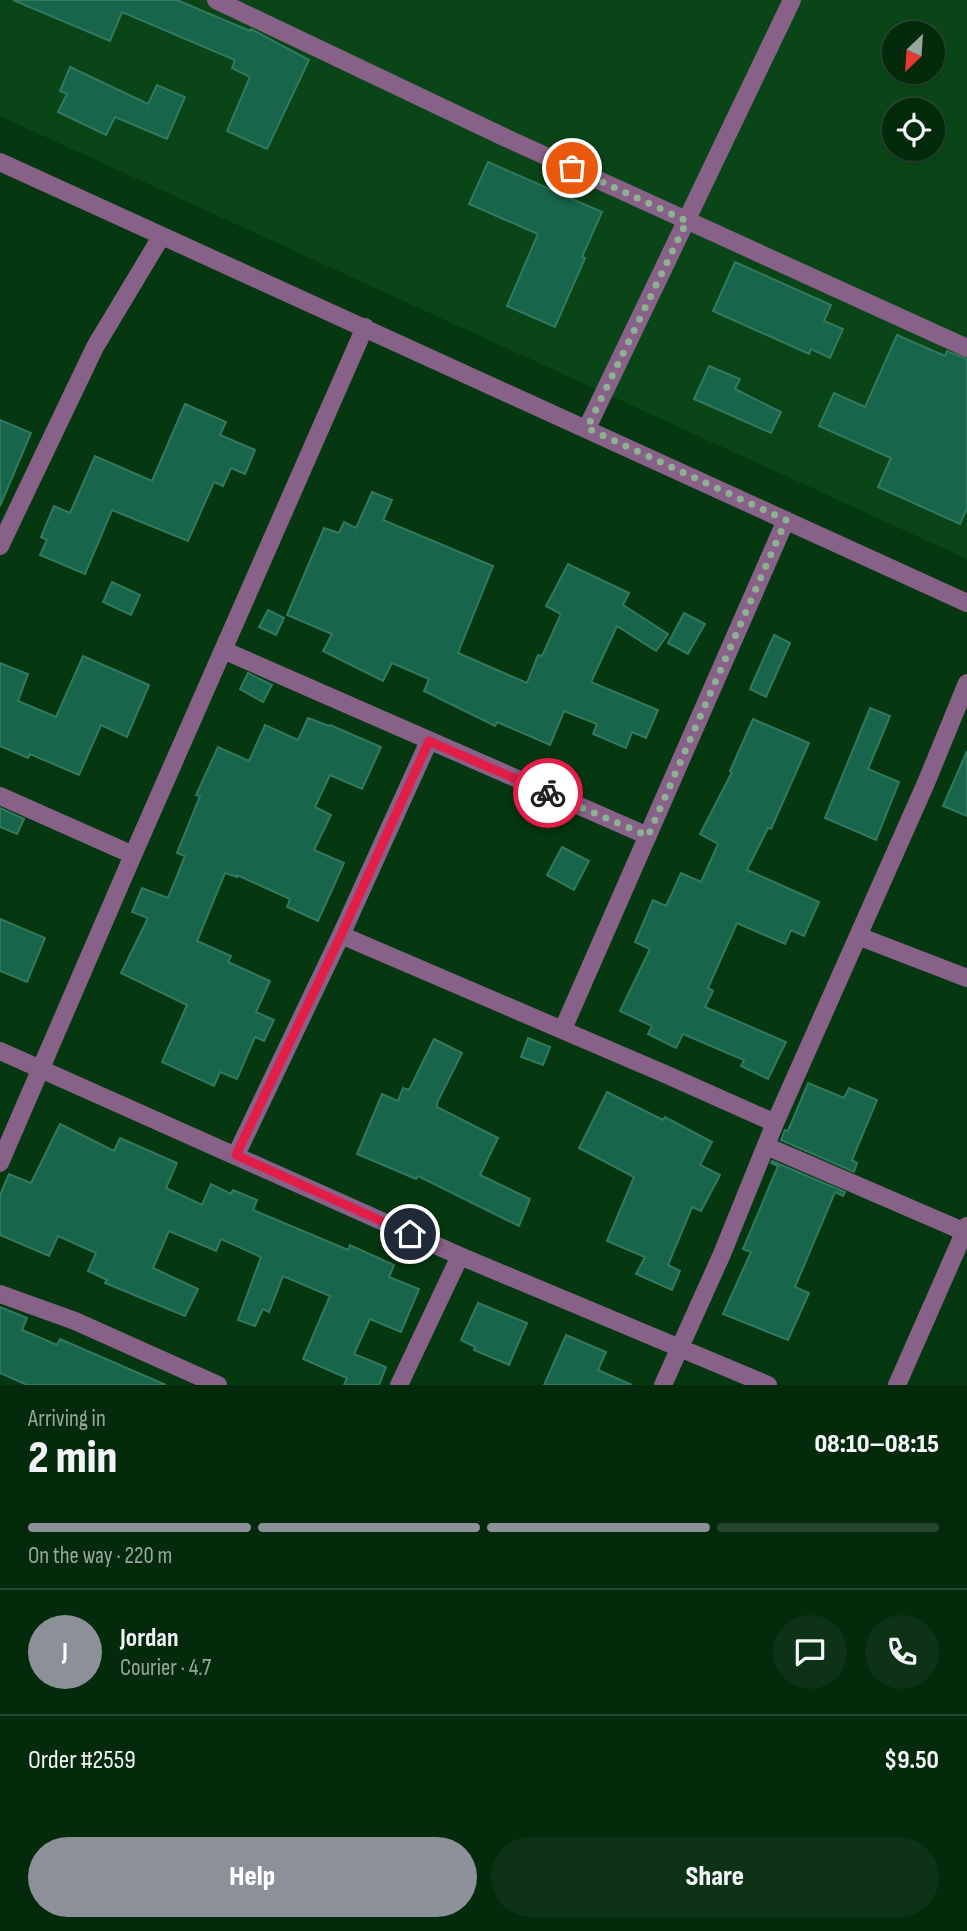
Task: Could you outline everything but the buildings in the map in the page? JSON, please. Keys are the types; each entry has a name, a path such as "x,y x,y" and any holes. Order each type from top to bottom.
{"street":[{"path":"216,0 503,137 967,348"},
{"path":"587,428 792,0"},
{"path":"0,162 967,603"},
{"path":"0,546 95,347 161,237"},
{"path":"0,1163 132,855 365,327"},
{"path":"563,1030 786,520"},
{"path":"223,650 648,836"},
{"path":"663,1385 926,783 967,683"},
{"path":"236,1155 341,935 429,741"},
{"path":"0,796 132,855"},
{"path":"341,935 775,1124"},
{"path":"858,936 967,978"},
{"path":"0,1051 460,1256 768,1385"},
{"path":"766,1146 966,1229 897,1385"},
{"path":"399,1385 460,1256"},
{"path":"0,1294 75,1321 218,1385"}],"shaded area":[{"path":"0,0 967,0 967,559 0,116"}],"way so far":[{"path":"548,793 648,836 786,520 587,428 687,221 572,168"}],"route":[{"path":"410,1234 236,1155 341,935 429,741 548,793"}]}
